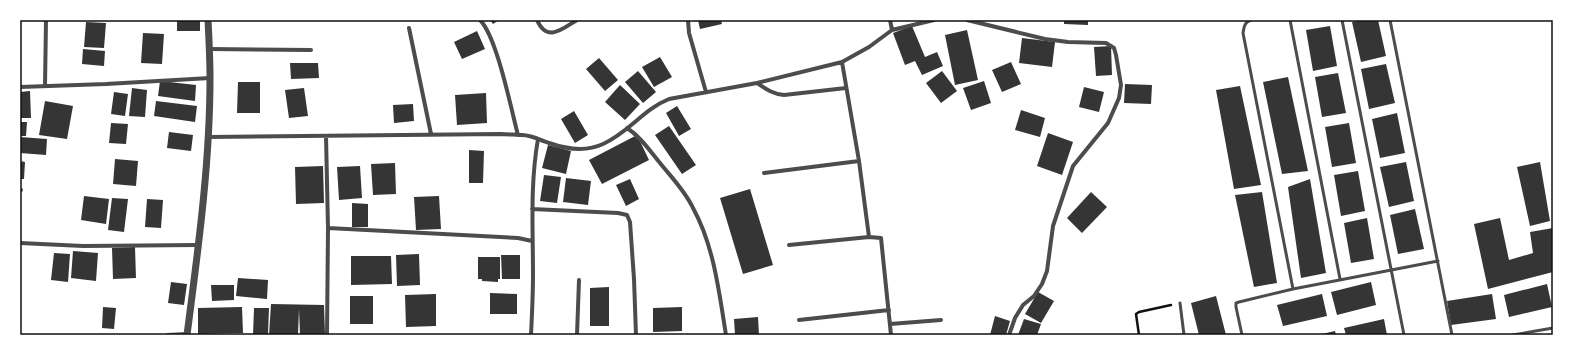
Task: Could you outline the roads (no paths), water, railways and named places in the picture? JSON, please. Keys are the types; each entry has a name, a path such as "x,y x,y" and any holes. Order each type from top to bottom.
{"street":[{"path":"45,86 46,20"},
{"path":"168,335 187,335 198,246 208,137 210,78 208,20"},
{"path":"480,20 487,28 498,57 518,135"},
{"path":"537,20 545,32 550,33 556,32 577,20"},
{"path":"688,20 689,33 706,92"},
{"path":"890,20 892,30"},
{"path":"208,137 431,134 518,135 530,136 566,148 579,149 603,144 660,103 681,96 757,82 842,62 869,47 892,30 934,20"},
{"path":"967,20 1045,39 1068,42 1106,43 1114,48 1120,77 1121,85 1119,98 1108,123 1073,166 1053,226 1046,272 1042,284 1015,318 1010,335"},
{"path":"409,28 431,134"},
{"path":"209,49 311,50"},
{"path":"842,62 859,161 869,237"},
{"path":"20,87 210,78"},
{"path":"757,82 768,91 775,94 784,95 846,88"},
{"path":"627,128 638,136 681,187 693,208 703,229 710,251 726,335"},
{"path":"326,136 328,228 327,335"},
{"path":"531,335 533,275 532,209 534,160 538,139"},
{"path":"764,173 859,161"},
{"path":"532,209 618,213 627,215 630,222 636,335"},
{"path":"328,228 510,238 532,241"},
{"path":"789,245 869,237 881,238 883,242 892,335"},
{"path":"20,243 83,246 198,246"},
{"path":"577,335 579,280"},
{"path":"799,320 889,310"},
{"path":"890,324 941,320"}],"lane":[{"path":"1251,20 1247,22 1243,33 1292,289"},
{"path":"1290,20 1340,279"},
{"path":"1342,20 1404,335"},
{"path":"1390,20 1452,335"},
{"path":"1242,335 1236,304 1292,289 1438,261"},
{"path":"1180,303 1184,335"},
{"path":"1513,335 1553,328"}]}
